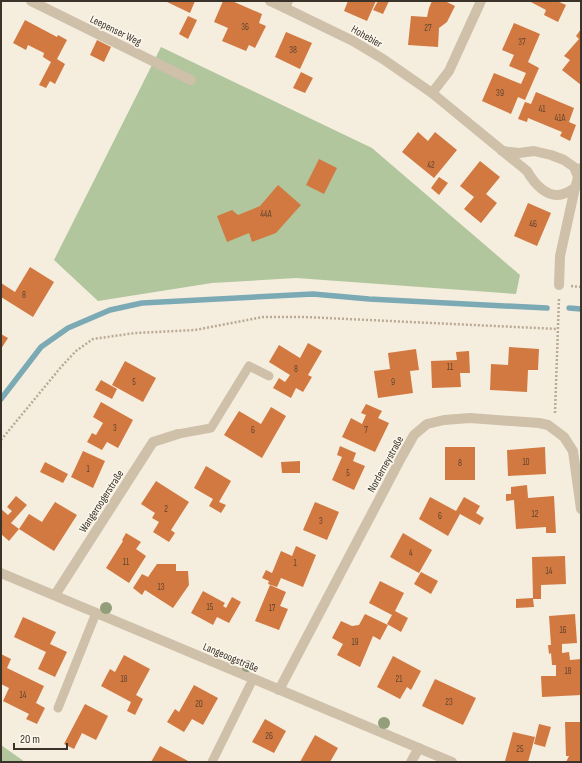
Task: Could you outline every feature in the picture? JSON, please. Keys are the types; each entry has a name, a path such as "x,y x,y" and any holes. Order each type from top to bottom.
{"street":[{"name":"Leepenser Weg","path":"31,1 191,80"},
{"name":"Hohebier","path":"270,1 287,4 383,59 432,93 526,171 534,183 544,191 555,194 563,194 575,188"},
{"path":"432,93 449,71 480,1"},
{"path":"502,151 519,153 534,151 551,154 564,160 579,172 560,256 559,285"},
{"name":"Norderneystraße","path":"279,690 397,465 414,435 427,424 444,420 470,418 548,425 564,437 574,451 581,509"},
{"name":"Wangeroogerstraße","path":"55,595 154,442 178,434"},
{"name":"Langeoogstraße","path":"1,573 452,762"},
{"path":"411,762 419,748"}],"lane":[{"path":"178,434 211,428 249,366 269,376"},
{"path":"58,708 96,613"},
{"path":"212,762 254,679"}],"path":[{"path":"554,429 559,285"},
{"path":"1,440 61,367 76,352 93,339 135,334 194,330 263,317 558,329"}],"green space":[{"path":"161,47 372,148 520,275 516,294 296,278 212,283 98,301 54,260"},
{"path":"1,745 25,762 1,762"}],"building":[{"path":"165,1 195,1 190,13"},
{"path":"223,1 232,1 262,14 259,23 266,26 255,48 249,45 246,51 222,41 228,28 214,22"},
{"path":"348,1 376,1 367,21 344,11"},
{"path":"378,1 389,1 383,14 373,10"},
{"path":"432,1 445,1 455,6 447,22 439,28 438,47 408,45 411,16 427,17"},
{"path":"529,1 557,1 566,5 558,22 544,15 546,10"},
{"path":"188,16 197,20 188,39 179,34"},
{"path":"25,20 57,37 58,35 67,40 57,59 65,64 55,84 50,81 46,88 39,85 51,62 43,57 44,53 28,45 26,50 13,43"},
{"path":"514,23 540,34 528,62 539,68 525,100 518,97 511,114 482,101 494,73 521,84 526,73 509,66 514,55 502,50"},
{"path":"581,29 581,85 562,70 570,60 564,56 579,39 576,36"},
{"path":"286,32 312,43 300,69 275,57"},
{"path":"97,40 111,47 104,62 90,55"},
{"path":"301,72 313,78 305,93 293,88"},
{"path":"536,92 574,108 569,122 576,125 570,141 560,136 562,132 528,118 527,122 518,119 525,102 531,104"},
{"path":"418,132 428,141 435,132 457,150 434,178 402,152"},
{"path":"319,159 337,168 324,194 306,185"},
{"path":"480,161 500,177 486,194 497,203 481,223 464,209 474,197 460,186"},
{"path":"439,177 448,183 439,195 431,188"},
{"path":"278,185 301,205 276,233 252,242 249,233 227,242 217,216 232,210 238,215 260,206"},
{"path":"528,203 551,213 537,246 514,236"},
{"path":"30,267 54,282 33,317 1,297 1,283 15,292"},
{"path":"1,334 8,338 1,349"},
{"path":"308,343 322,351 308,375 312,377 303,392 296,388 291,398 273,388 279,378 285,382 290,375 269,362 279,345 300,358"},
{"path":"509,347 539,349 538,370 528,370 527,392 490,390 491,364 508,365"},
{"path":"416,349 419,370 410,371 413,393 378,398 374,371 390,369 388,353"},
{"path":"469,351 470,373 460,373 461,387 432,388 431,361 457,360 456,352"},
{"path":"125,361 156,378 143,402 112,385"},
{"path":"101,380 117,389 112,399 95,390"},
{"path":"101,402 133,420 118,448 107,442 102,450 87,442 92,433 96,435 103,423 93,417"},
{"path":"366,404 382,411 378,418 389,423 375,452 342,437 351,418 362,424 366,415 361,413"},
{"path":"271,407 286,416 262,458 224,435 239,411 261,424"},
{"path":"340,446 356,453 353,461 365,466 354,490 332,480 342,457 337,455"},
{"path":"445,447 475,447 475,480 445,480"},
{"path":"545,447 546,474 508,476 507,450"},
{"path":"83,451 105,461 93,488 71,477"},
{"path":"300,461 300,473 282,473 281,462"},
{"path":"45,462 68,474 63,483 40,472"},
{"path":"206,466 231,481 219,502 226,505 221,513 209,506 213,499 194,488"},
{"path":"156,481 189,502 171,530 175,533 169,542 153,532 159,522 152,518 155,513 141,504"},
{"path":"527,485 528,498 554,496 556,533 546,533 546,527 516,529 514,500 506,501 506,494 511,494 511,487"},
{"path":"16,496 27,505 11,523 19,529 9,541 1,534 1,509 8,515 12,511 7,507"},
{"path":"430,497 456,511 464,497 480,506 476,513 484,518 480,525 460,514 448,536 419,519"},
{"path":"55,502 77,515 54,551 19,529 29,514 42,522"},
{"path":"315,502 339,512 327,540 303,530"},
{"path":"126,533 141,542 136,549 146,556 129,583 106,568 123,541 122,540"},
{"path":"403,533 432,550 419,573 390,557"},
{"path":"296,546 316,555 303,587 281,578 277,587 268,584 269,581 262,578 266,570 272,573 281,551 292,556"},
{"path":"565,556 566,584 541,585 541,599 533,599 534,607 516,608 516,599 533,598 532,557"},
{"path":"157,564 176,564 176,571 188,571 189,585 173,608 145,590 142,595 133,588 142,574 148,577"},
{"path":"421,572 438,581 431,594 414,584"},
{"path":"380,581 404,593 395,611 408,618 401,632 387,624 392,615 369,603"},
{"path":"270,585 286,592 280,606 288,609 279,630 255,621"},
{"path":"203,591 225,603 223,606 226,608 232,597 241,602 229,623 217,617 213,625 191,613"},
{"path":"365,614 388,625 380,640 373,636 360,667 337,655 343,644 332,638 341,621 352,626 359,625"},
{"path":"575,614 577,643 562,644 562,653 569,652 570,660 581,659 581,695 542,697 541,676 556,676 556,665 552,665 551,653 549,654 548,645 551,645 549,616"},
{"path":"23,617 56,632 50,644 67,652 55,677 38,669 46,652 14,637"},
{"path":"1,654 11,659 7,668 44,686 36,703 45,708 37,724 26,719 29,714 3,701 9,688 1,684"},
{"path":"124,655 150,669 136,695 143,699 135,715 127,711 131,702 101,686 110,669 115,672"},
{"path":"393,656 421,671 411,690 407,687 400,699 377,687"},
{"path":"435,679 476,698 463,725 422,706"},
{"path":"194,685 218,698 203,725 192,719 184,732 167,722 175,709 179,712"},
{"path":"85,704 108,716 96,740 82,733 74,749 64,744"},
{"path":"265,719 286,731 274,753 252,742"},
{"path":"565,722 581,722 581,762 566,762 569,756 566,756"},
{"path":"539,724 551,727 545,747 534,744"},
{"path":"513,732 535,737 528,762 505,761"},
{"path":"315,735 338,748 330,762 300,762"},
{"path":"160,746 190,762 151,762"}],"waterway":[{"path":"1,399 41,347 68,328 110,310 142,303 313,294 369,299 547,308"},
{"path":"569,308 581,309"}]}
